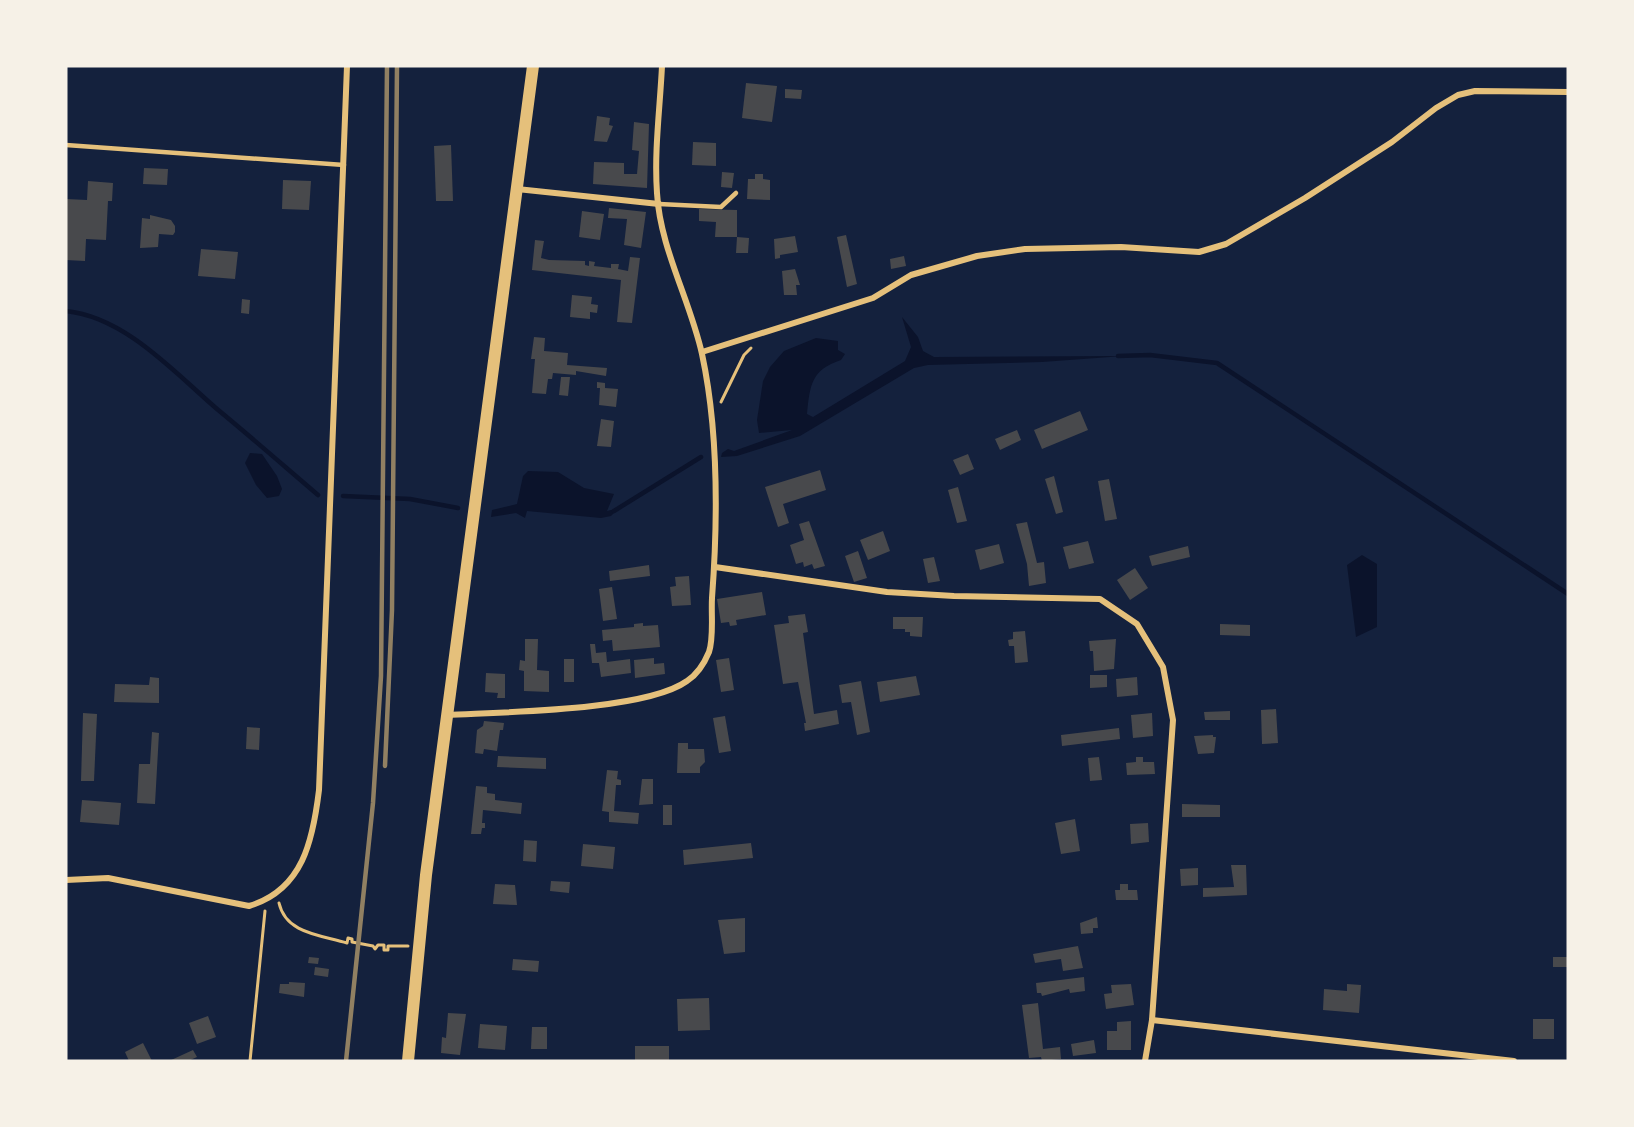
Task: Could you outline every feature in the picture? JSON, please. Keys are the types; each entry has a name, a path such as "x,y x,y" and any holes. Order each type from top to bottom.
{"main road":[{"path":"408,1061 426,875 534,66"}],"street":[{"path":"66,880 108,878 232,905 249,906 266,901 276,894 301,866 316,820 319,790 347,66"},
{"path":"447,715 616,702 644,697 686,682 700,669 710,650 715,567 713,417 702,352 666,240 657,194 662,66"},
{"path":"702,352 873,298 911,275 977,256 1025,249 1121,247 1198,252 1226,244 1305,198 1392,142 1436,108 1458,95 1475,91 1568,92"},
{"path":"517,189 659,204"},
{"path":"715,567 887,592 1100,599 1137,624 1163,667 1173,720 1152,1020 1145,1061"},
{"path":"1152,1020 1514,1061"}],"lane":[{"path":"66,145 344,165"},
{"path":"659,204 721,207 736,193"}],"path":[{"path":"713,417 744,355 765,332"},
{"path":"276,894 284,918 298,929 347,943 348,938 352,939 352,942 373,946 375,949 378,945 384,945 384,950 388,950 388,946 410,946"},
{"path":"250,1061 266,901"}],"water":[{"path":"902,317 918,337 923,351 934,357 1124,356 1042,362 928,365 914,368 800,436 737,456 721,457 722,453 728,449 734,451 792,430 759,433 757,420 763,381 770,367 784,351 816,338 838,341 838,350 845,354 841,360 823,369 814,380 809,395 807,414 813,417 905,361 911,347"},
{"path":"250,453 262,454 277,476 282,489 279,496 267,498 256,485 245,463"},
{"path":"528,471 558,472 584,488 614,494 607,511 619,508 611,516 601,518 527,511 525,518 516,513 491,517 492,510 517,504 523,476"},
{"path":"1362,555 1377,564 1377,627 1356,637 1347,565"}],"building":[{"path":"746,83 777,86 772,122 742,118"},
{"path":"785,89 802,90 801,99 785,98"},
{"path":"597,116 610,118 609,125 613,126 607,142 594,141"},
{"path":"634,122 649,124 647,188 593,184 594,162 624,163 624,174 637,174 639,151 632,150"},
{"path":"693,142 716,143 716,166 692,165"},
{"path":"451,145 453,201 436,201 434,146"},
{"path":"144,168 168,169 167,185 143,184"},
{"path":"722,172 734,173 732,188 721,187"},
{"path":"755,174 763,174 763,179 770,180 770,200 747,199 748,179 755,179"},
{"path":"283,180 311,181 309,210 282,209"},
{"path":"88,181 113,183 112,201 108,201 106,240 86,239 85,261 66,260 66,199 87,200"},
{"path":"609,208 646,212 641,248 624,245 627,219 608,218"},
{"path":"699,209 737,210 737,237 715,237 716,222 699,221"},
{"path":"582,211 604,214 600,240 579,237"},
{"path":"150,215 171,220 175,226 175,232 173,235 159,234 158,247 140,248 142,218 150,219"},
{"path":"846,235 857,284 847,287 837,237"},
{"path":"795,236 798,252 780,255 780,258 775,259 774,239"},
{"path":"737,237 749,238 748,253 736,253"},
{"path":"535,240 544,241 541,258 549,260 585,261 585,265 589,266 589,261 595,262 594,266 611,268 611,264 619,264 618,269 628,271 630,257 640,258 632,323 617,322 621,280 532,270"},
{"path":"201,249 238,252 235,279 198,276"},
{"path":"904,256 906,266 891,269 890,259"},
{"path":"795,269 800,285 796,285 797,295 784,295 782,271"},
{"path":"572,295 592,297 591,304 598,305 597,313 590,312 590,319 570,317"},
{"path":"242,299 250,300 249,314 241,313"},
{"path":"534,337 545,338 544,351 568,353 567,365 607,368 606,376 576,371 576,375 553,373 552,379 548,379 546,394 532,393 535,359 531,359"},
{"path":"561,377 570,377 568,396 559,395"},
{"path":"597,382 605,383 605,388 618,389 616,407 599,405 600,388 597,388"},
{"path":"1080,411 1088,430 1042,449 1034,430"},
{"path":"601,419 614,421 611,447 597,446"},
{"path":"1017,430 1021,440 1000,450 995,439"},
{"path":"968,454 974,469 960,475 953,460"},
{"path":"820,470 826,490 783,504 789,523 778,527 765,487"},
{"path":"1054,476 1063,512 1056,514 1045,479"},
{"path":"1109,479 1117,519 1105,521 1098,481"},
{"path":"958,487 967,521 957,523 948,490"},
{"path":"809,521 825,566 814,569 812,564 804,567 803,562 796,564 790,545 804,540 799,524"},
{"path":"1027,522 1037,563 1044,562 1046,583 1029,586 1027,564 1016,524"},
{"path":"883,531 890,551 868,560 860,540"},
{"path":"1088,541 1094,563 1069,569 1063,547"},
{"path":"999,544 1004,563 980,570 975,550"},
{"path":"1188,546 1190,557 1152,566 1149,556"},
{"path":"858,551 867,578 854,582 845,556"},
{"path":"934,557 940,581 928,583 923,559"},
{"path":"649,565 650,576 610,581 609,571"},
{"path":"1135,568 1148,588 1130,600 1117,580"},
{"path":"689,576 691,605 672,606 670,587 676,586 675,577"},
{"path":"612,587 617,619 603,621 599,589"},
{"path":"762,592 766,615 736,620 737,625 730,626 729,622 721,623 717,599"},
{"path":"805,614 808,632 803,633 814,714 837,710 839,724 805,731 804,723 806,723 798,682 783,684 774,625 789,623 788,616"},
{"path":"893,617 923,617 922,637 910,636 910,632 905,632 905,629 893,629"},
{"path":"643,623 643,626 658,625 660,647 613,651 612,640 603,641 602,630 634,627 634,624"},
{"path":"1220,624 1250,625 1250,636 1220,635"},
{"path":"1025,631 1028,662 1015,663 1014,646 1009,646 1008,640 1013,639 1013,632"},
{"path":"525,639 538,639 537,670 549,671 549,692 524,691 524,671 519,670 520,660 525,661"},
{"path":"1116,639 1114,669 1094,671 1093,651 1090,651 1089,641"},
{"path":"590,644 595,644 596,653 606,652 607,662 630,659 631,673 601,677 599,663 592,663"},
{"path":"654,658 654,664 664,663 665,674 635,678 634,660"},
{"path":"729,658 734,690 721,692 716,660"},
{"path":"564,659 574,659 574,682 564,682"},
{"path":"486,673 505,674 505,698 497,698 498,693 485,692"},
{"path":"1090,675 1107,675 1107,687 1090,688"},
{"path":"916,676 920,695 880,702 877,682"},
{"path":"150,677 159,678 159,703 114,702 115,684 149,685"},
{"path":"1137,677 1138,695 1117,697 1116,679"},
{"path":"861,681 870,732 857,735 851,702 842,703 839,685"},
{"path":"1276,709 1278,743 1262,744 1261,710"},
{"path":"1230,711 1230,720 1205,720 1204,712"},
{"path":"83,713 97,714 94,781 81,781"},
{"path":"1152,713 1153,736 1133,738 1131,715"},
{"path":"725,716 731,751 719,753 713,718"},
{"path":"484,721 504,723 503,730 500,730 497,751 484,749 483,754 475,753 477,730 483,726"},
{"path":"247,727 260,728 259,750 246,749"},
{"path":"1119,728 1120,739 1062,746 1061,735"},
{"path":"152,732 159,733 155,804 137,803 139,764 150,764"},
{"path":"1213,735 1216,737 1214,753 1198,754 1194,736"},
{"path":"678,743 688,743 688,749 704,749 705,762 700,767 700,773 677,773"},
{"path":"498,756 546,758 546,769 497,767"},
{"path":"1099,757 1102,780 1090,781 1088,758"},
{"path":"1136,757 1143,757 1143,762 1154,762 1155,774 1127,775 1126,763 1136,762"},
{"path":"607,770 618,771 617,779 621,780 621,785 616,785 614,811 639,813 638,824 609,822 609,812 602,811"},
{"path":"642,779 653,779 653,804 639,805"},
{"path":"476,786 487,787 487,793 495,794 495,800 522,803 521,814 483,810 482,823 485,823 485,828 482,828 481,834 471,834"},
{"path":"82,800 121,803 119,825 80,822"},
{"path":"1182,804 1220,805 1220,817 1182,817"},
{"path":"663,805 672,805 672,825 663,825"},
{"path":"1075,819 1080,851 1061,854 1055,823"},
{"path":"1148,823 1149,842 1131,844 1130,824"},
{"path":"524,840 537,841 536,862 523,861"},
{"path":"751,843 753,858 684,865 683,850"},
{"path":"583,844 615,847 613,869 581,866"},
{"path":"1231,865 1246,865 1247,895 1203,897 1203,888 1234,887"},
{"path":"1198,868 1198,885 1181,886 1180,869"},
{"path":"551,881 570,882 569,893 550,891"},
{"path":"495,884 515,885 517,905 493,904"},
{"path":"1120,884 1128,884 1128,890 1137,890 1138,900 1116,900 1115,890 1120,890"},
{"path":"1097,917 1098,928 1093,928 1093,933 1081,934 1080,923"},
{"path":"745,918 745,952 724,954 718,920"},
{"path":"1078,946 1083,968 1063,971 1061,959 1035,963 1033,954"},
{"path":"309,957 319,958 318,964 308,963"},
{"path":"1553,957 1568,957 1568,967 1553,967"},
{"path":"513,959 539,961 538,972 512,970"},
{"path":"315,967 329,969 328,977 314,975"},
{"path":"1084,977 1085,991 1070,993 1069,989 1042,996 1041,993 1037,993 1036,983"},
{"path":"289,982 305,983 304,997 279,993 280,984 289,984"},
{"path":"1131,984 1134,1005 1106,1009 1104,994 1112,993 1111,985"},
{"path":"1347,984 1361,985 1359,1013 1323,1010 1324,989 1347,991"},
{"path":"709,998 710,1030 678,1031 677,999"},
{"path":"1038,1003 1043,1049 1060,1047 1061,1059 1042,1061 1041,1057 1029,1058 1022,1005"},
{"path":"448,1013 466,1014 460,1055 441,1053 442,1037 446,1038"},
{"path":"208,1016 216,1037 197,1044 189,1023"},
{"path":"1533,1019 1554,1019 1554,1039 1533,1039"},
{"path":"1131,1021 1131,1050 1107,1050 1107,1031 1117,1031 1117,1022"},
{"path":"480,1024 507,1026 505,1050 478,1048"},
{"path":"532,1027 547,1027 547,1049 531,1049"},
{"path":"1094,1040 1096,1053 1073,1056 1071,1044"},
{"path":"143,1043 152,1061 129,1061 125,1052"},
{"path":"635,1046 669,1046 669,1061 635,1061"},
{"path":"193,1050 197,1057 188,1061 169,1061"}],"waterway":[{"path":"66,311 88,315 108,324 148,348 318,495"},
{"path":"1118,356 1150,355 1217,363 1568,594"},
{"path":"614,511 701,457"},
{"path":"343,496 410,499 458,508"}],"railway":[{"path":"346,1061 373,803 381,676 387,66"},
{"path":"385,766 392,610 397,66"}]}
